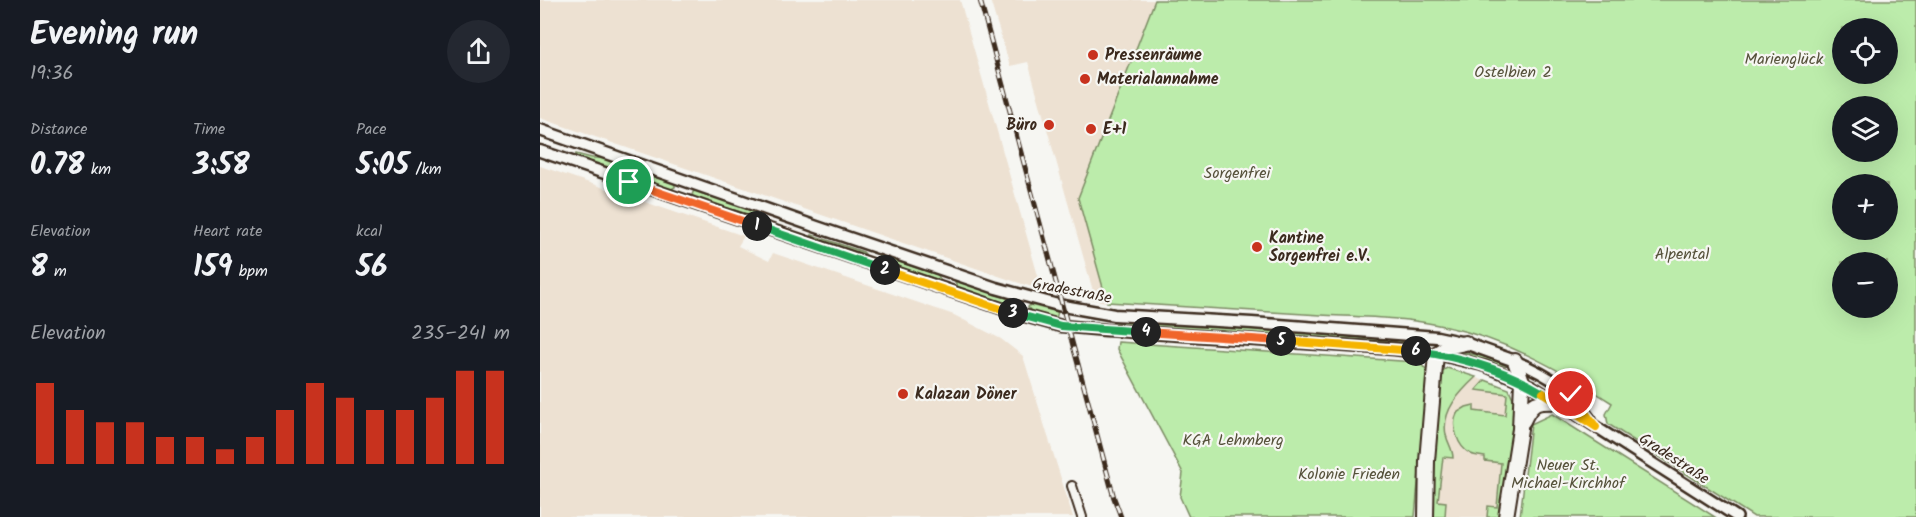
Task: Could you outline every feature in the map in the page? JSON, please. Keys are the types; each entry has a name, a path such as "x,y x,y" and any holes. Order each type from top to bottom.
{"highway":[{"path":"1426,517 1427,461 1436,354 1447,347 1465,343"},
{"path":"1506,517 1520,429 1522,381 1515,361"},
{"path":"1520,429 1528,409 1533,404 1542,401 1558,402"}],"main road":[{"name":"Gradestraße","path":"540,130 850,238 1023,296 1058,305 1114,315 1418,335 1465,343 1515,361"},
{"name":"Gradestraße","path":"540,151 944,290 1061,326 1382,348 1436,354"}],"street":[{"name":"Gradestraße","path":"1436,354 1485,366 1522,381 1737,517"},
{"name":"Gradestraße","path":"1515,361 1553,378 1596,427"},
{"path":"1072,486 1082,517"}],"shaded area":[{"path":"540,0 960,0 1042,290 540,118"},
{"path":"990,0 1155,0 1078,198 1107,302 1090,299 1093,291 1028,62 1010,66"},
{"path":"540,166 744,236 738,246 769,261 773,253 954,315 1001,339 1023,356 1073,517 540,517"},
{"path":"1447,368 1509,389 1515,403 1501,517 1432,517 1440,372"}],"green space":[{"path":"1155,0 1916,0 1916,517 1754,517 1608,424 1606,414 1612,403 1572,378 1531,357 1466,332 1398,319 1107,302 1078,198"},
{"path":"576,154 602,158 673,183 675,187 670,190 575,157"},
{"path":"694,190 755,211 758,217 697,199 692,195"},
{"path":"812,235 865,254 863,256 811,238"},
{"path":"878,255 938,275 940,280 883,263"},
{"path":"955,282 1007,298 1013,304 1010,306 959,289"},
{"path":"1030,305 1058,312 1056,318 1031,312 1028,307"},
{"path":"1113,321 1381,337 1424,342 1423,345 1118,326"},
{"path":"1118,342 1416,362 1428,370 1415,517 1189,517 1180,497 1183,473 1117,349"},
{"path":"1459,351 1490,358 1506,366 1496,365"},
{"path":"1447,368 1476,377 1458,396 1446,418 1446,435 1453,458 1443,457 1438,501 1446,502 1445,517 1432,517 1433,461 1440,372"},
{"path":"1485,380 1509,389 1515,403 1501,517 1487,517 1488,506 1497,507 1501,463 1485,461 1485,457 1466,451 1455,429 1458,412 1466,407 1474,405 1474,411 1505,415 1507,394 1476,390"},
{"name":"Neuer St. Michael-Kirchhof","path":"1552,414 1715,517 1520,517 1531,424"}],"railway":[{"path":"980,0 1121,517"}],"place":[{"name":"Pressenräume","path":"1093,55"},
{"name":"Materialannahme","path":"1085,79"},
{"name":"Büro","path":"1049,125"},
{"name":"E+1","path":"1091,129"},
{"name":"Kantine Sorgenfrei e.V.","path":"1257,247"},
{"name":"Kalazan Döner","path":"903,394"}],"route":[{"path":"629,182 944,290 1061,326 1394,349 1456,357 1522,381 1596,427 1571,394"}],"park label":[{"name":"Marienglück","path":"1784,59"},
{"name":"Ostelbien 2","path":"1513,72"},
{"name":"Sorgenfrei","path":"1237,173"},
{"name":"Alpental","path":"1682,254"},
{"name":"KGA Lehmberg","path":"1233,440"},
{"name":"Kolonie Frieden","path":"1349,474"}]}
